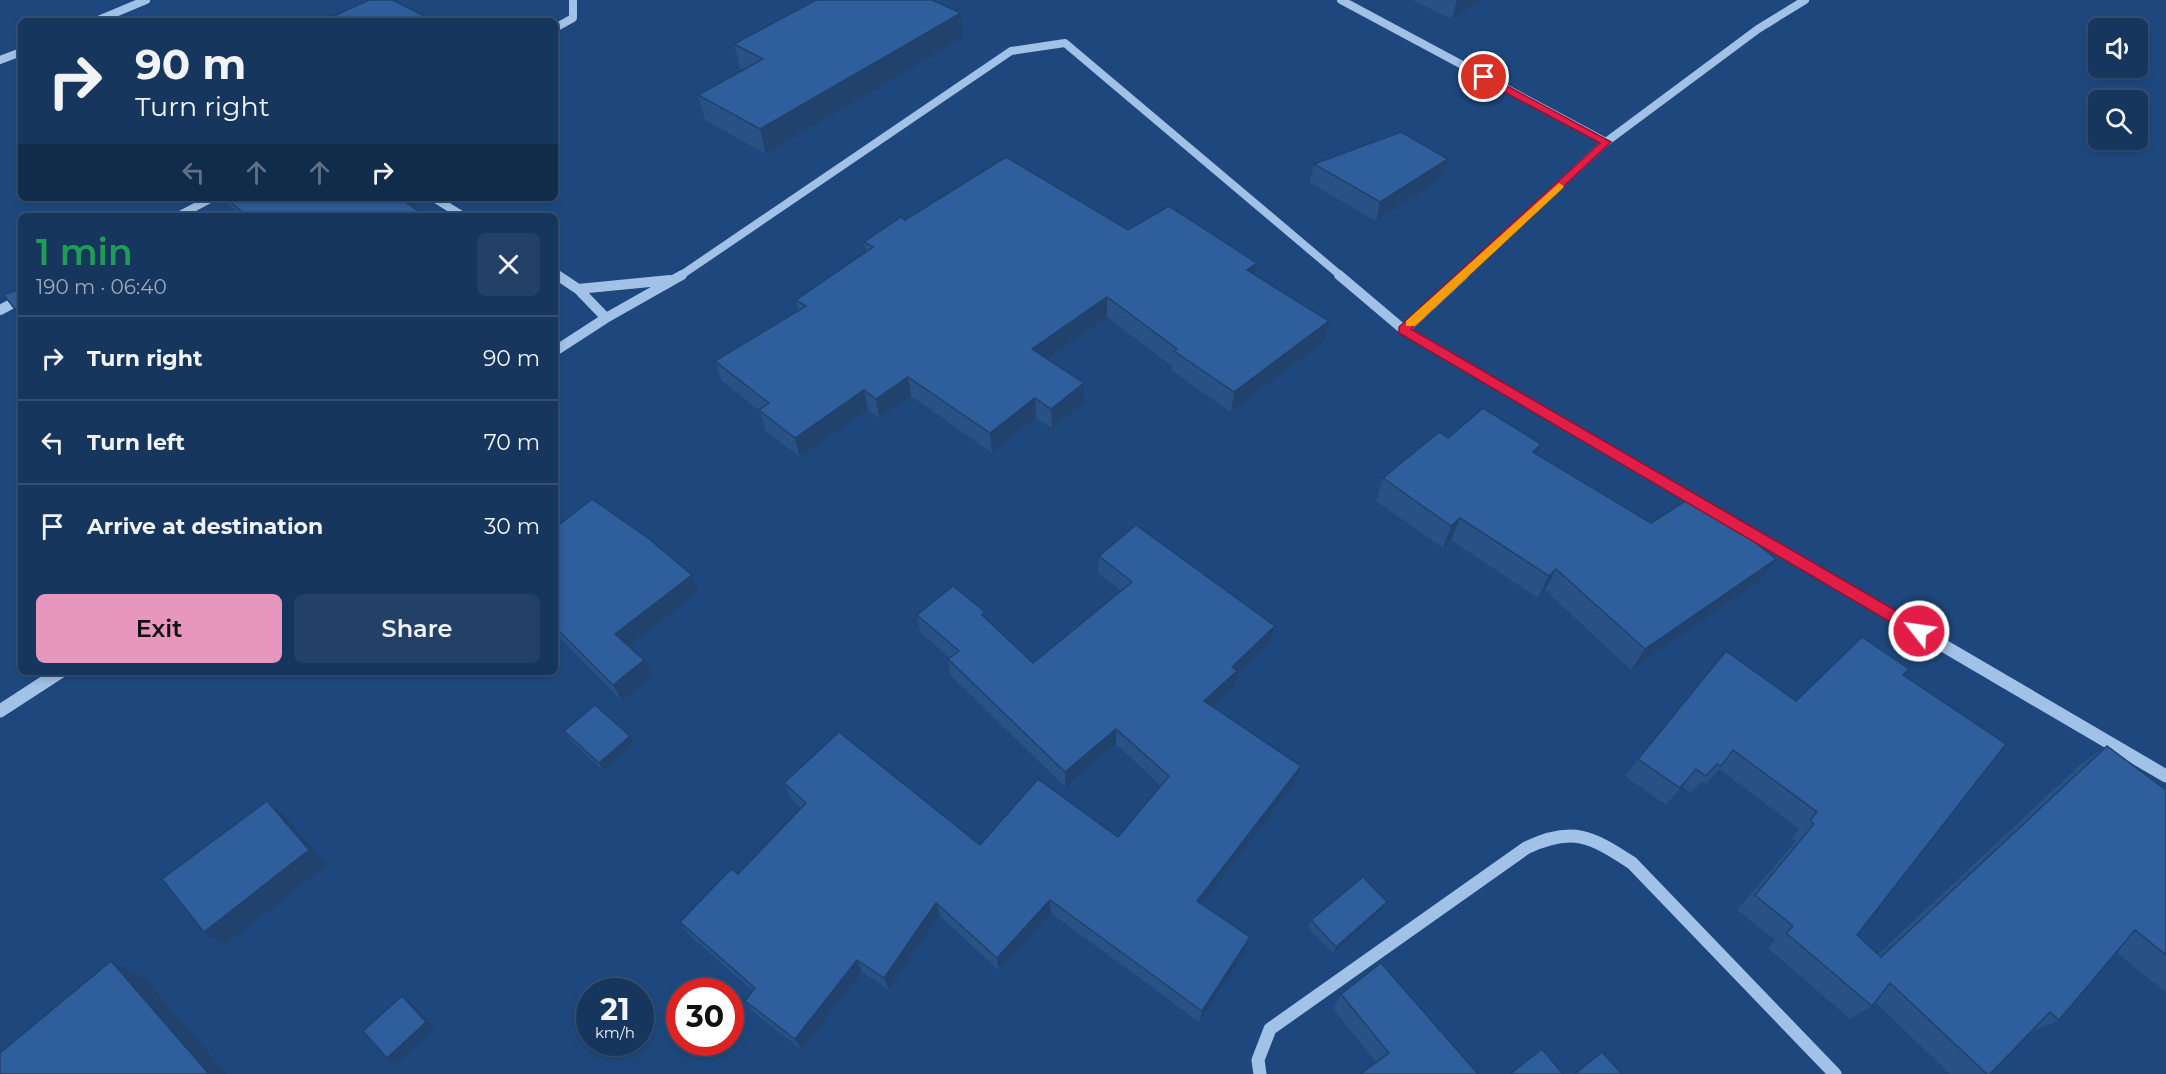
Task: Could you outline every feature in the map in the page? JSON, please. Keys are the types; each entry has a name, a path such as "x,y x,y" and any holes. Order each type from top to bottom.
{"street":[{"path":"103,18 146,0"},
{"path":"558,26 573,18 573,0"},
{"path":"1341,0 1606,142"},
{"path":"1404,330 1606,142 1758,29 1805,0"},
{"path":"558,349 606,318 676,279 1011,51 1065,43 1404,330 2166,776"},
{"path":"0,60 18,53"},
{"path":"184,213 206,201"},
{"path":"439,201 458,213"},
{"path":"558,276 578,289 606,318"},
{"path":"578,289 676,279"},
{"path":"0,310 18,301"},
{"path":"0,711 55,675"},
{"path":"1260,1074 1258,1060 1270,1029 1526,848 1549,835 1574,834 1599,841 1632,863 1835,1074"}],"building":[{"path":"369,0 392,0 428,18 330,18"},
{"path":"816,0 932,0 961,13 760,129 698,95 763,59 734,44"},
{"path":"1401,132 1448,159 1380,202 1314,164"},
{"path":"1006,157 1128,230 1169,206 1257,263 1247,270 1329,321 1234,392 1174,351 1177,349 1107,297 1032,349 1084,383 1051,409 1035,398 990,433 908,377 876,399 864,390 795,438 759,410 769,403 715,361 806,306 796,300 873,247 864,242 901,217 905,220"},
{"path":"237,201 404,201 422,213 244,213 232,203"},
{"path":"18,289 18,313 4,295"},
{"path":"1483,408 1541,444 1533,452 1651,523 1695,495 1776,559 1645,649 1556,569 1549,576 1460,518 1451,526 1383,478 1439,432 1448,438"},
{"path":"592,499 648,538 692,575 615,634 644,660 613,685 558,630 558,526"},
{"path":"1136,525 1275,626 1232,667 1237,671 1204,701 1301,766 1197,901 1250,937 1202,1011 1050,900 997,958 936,903 884,978 857,960 795,1039 745,1001 755,988 680,922 731,869 738,874 806,803 784,783 839,732 980,845 1038,779 1118,837 1169,776 1116,729 1065,772 948,659 959,651 917,615 953,586 985,612 982,615 1033,663 1132,582 1099,556"},
{"path":"1862,637 1909,669 1903,675 2006,744 1857,935 1881,957 2107,746 2166,790 2166,955 2135,930 2059,1020 2050,1012 1990,1074 1987,1074 1890,983 1872,1006 1786,933 1793,926 1755,895 1814,824 1810,821 1817,812 1733,750 1721,766 1717,764 1706,776 1696,769 1680,788 1638,759 1726,651 1796,701"},
{"path":"595,705 630,736 599,763 564,731"},
{"path":"267,801 309,850 204,932 162,879"},
{"path":"1363,877 1387,902 1336,947 1311,920"},
{"path":"111,961 209,1074 0,1074 0,1053"},
{"path":"1381,963 1478,1074 1360,1074 1389,1053 1341,994"},
{"path":"402,996 426,1022 387,1058 363,1031"},
{"path":"1542,1049 1563,1074 1510,1074"},
{"path":"1602,1052 1622,1074 1575,1074"}],"slow traffic":[{"path":"1410,324 1559,186"}],"route":[{"path":"1484,77 1606,142 1404,330 1919,631"}]}
